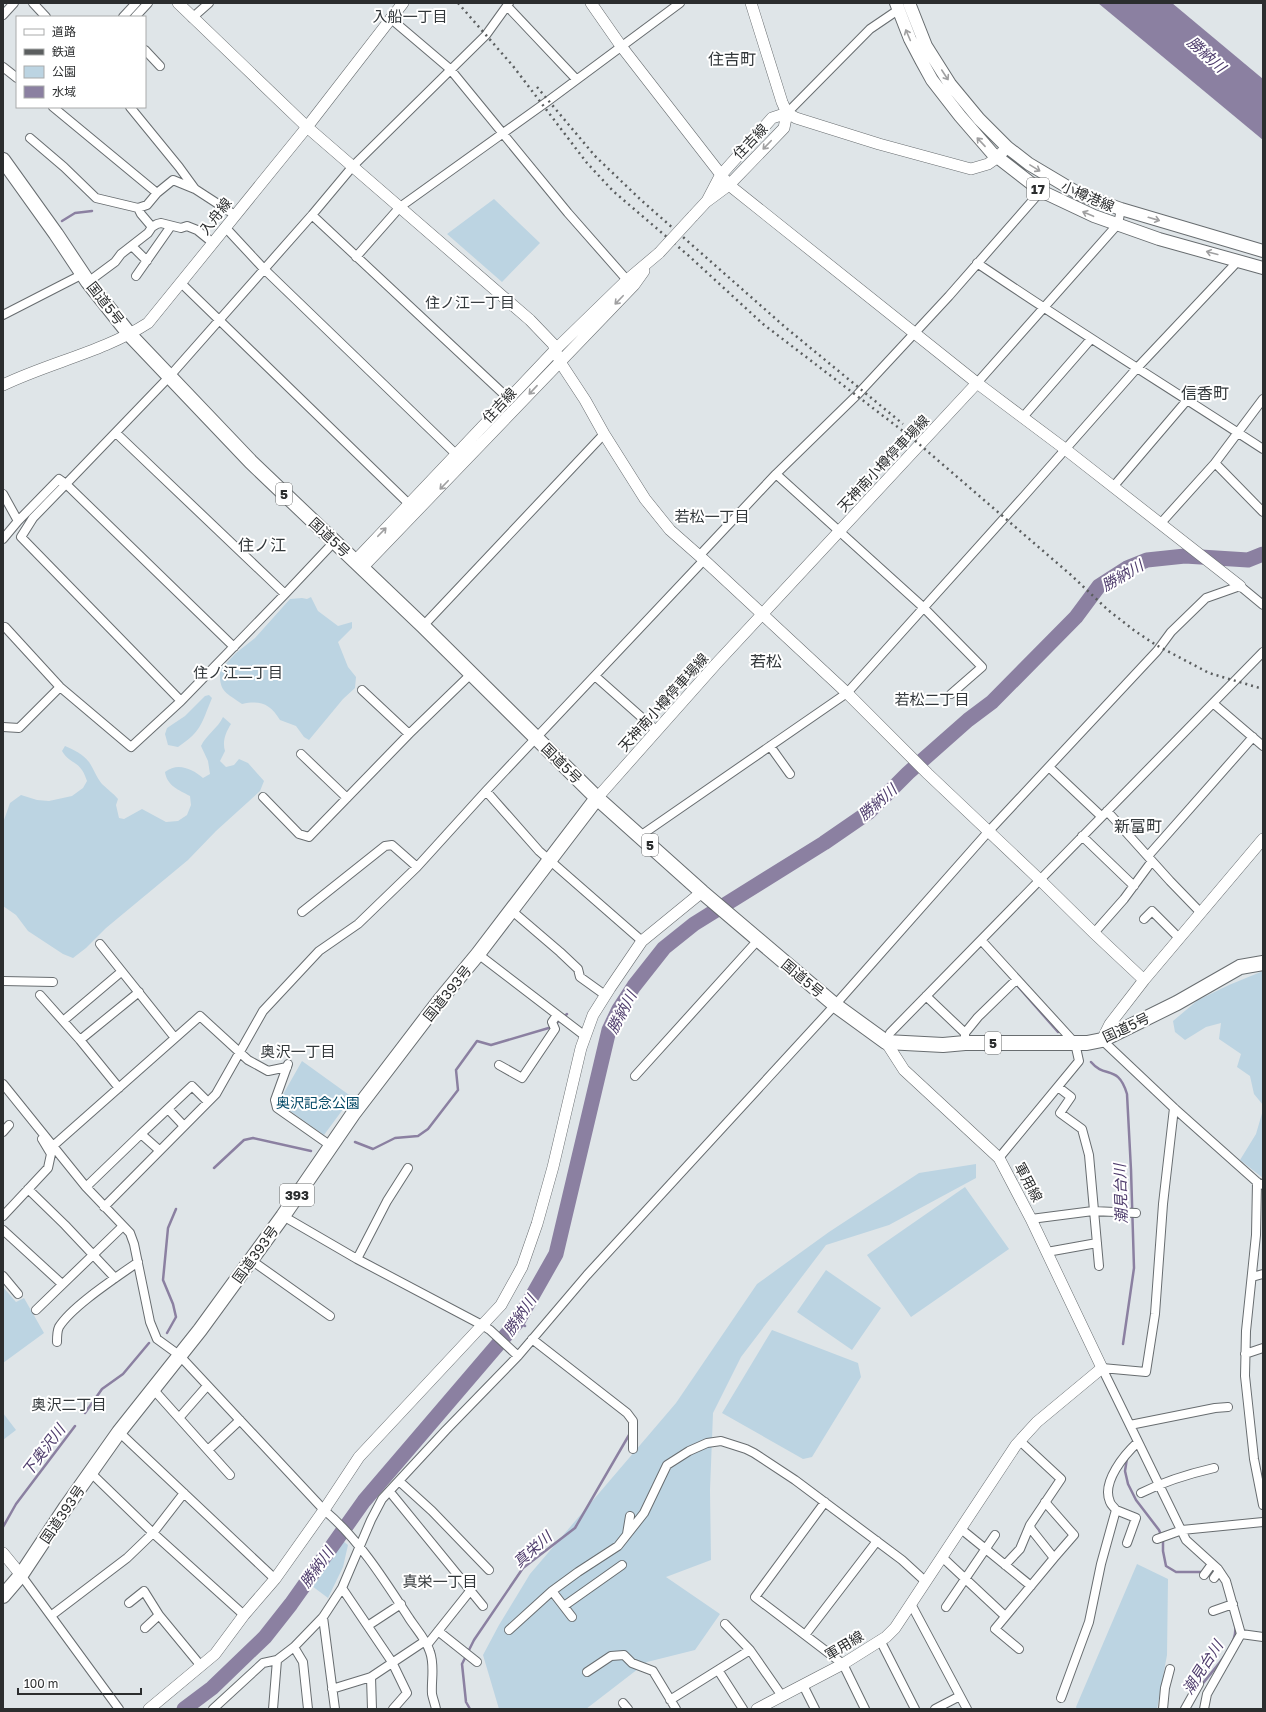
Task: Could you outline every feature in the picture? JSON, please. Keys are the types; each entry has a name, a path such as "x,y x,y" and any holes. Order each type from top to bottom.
{"highway":[{"name":"国道5号","path":"3,160 56,234 85,278 130,335 251,462 423,626 597,798 758,940 835,1005 886,1042 943,1045 965,1038 1075,1043 1102,1040 1177,1003 1240,967 1263,963"},
{"name":"国道393号","path":"3,1596 21,1575 119,1432 200,1330 331,1146 440,1000 478,954 597,798"}],"main road":[{"name":"小樽港線","path":"909,3 926,46 950,84 979,119 1006,147 1029,164 1080,195 1121,209 1263,251"},
{"name":"小樽港線","path":"900,5 910,39 932,80 978,138 998,157 1041,191 1081,210 1159,239 1263,268"}],"street":[{"path":"3,15 14,3"},
{"path":"32,3 45,16"},
{"path":"124,16 136,3"},
{"path":"136,16 148,3"},
{"path":"178,3 307,127 530,320 553,344 560,362 585,400 644,499 670,530 846,694 988,832 1144,980"},
{"path":"192,18 209,3"},
{"name":"入舟線","path":"3,384 110,344 130,335 148,323 307,127 403,3"},
{"path":"591,3 621,46 720,176 729,185 977,383 1161,523 1263,605"},
{"path":"356,257 400,207 548,101 680,3"},
{"path":"751,3 782,102 787,113 796,118 879,144 971,169 988,164 998,157 1006,147"},
{"path":"181,701 21,537 33,518 170,377 219,319 312,216 353,166 486,35 508,4 576,79"},
{"path":"787,113 870,29 900,5"},
{"path":"390,18 450,69 568,213 627,280"},
{"path":"146,51 160,66"},
{"path":"3,67 16,77"},
{"path":"54,108 157,194"},
{"path":"131,108 179,167 194,189"},
{"name":"住吉線","path":"359,564 409,504 556,349 627,280 655,256 706,202 729,185 784,128 787,113 772,118 720,176 706,202"},
{"path":"30,138 64,167 96,198 138,208 147,205 173,180 194,189 235,216"},
{"path":"104,1207 216,1094 263,1011 319,951 358,924 417,867 486,791 595,676 776,474 857,396 949,296 1041,191"},
{"path":"138,208 141,214 152,226"},
{"path":"977,383 1118,224 1121,209"},
{"path":"312,216 509,399"},
{"path":"3,315 85,278 115,262 121,254 148,233 152,226 161,223 181,228 187,226 197,230 213,243"},
{"path":"136,276 171,226"},
{"path":"225,227 264,269 465,463"},
{"path":"132,246 147,261"},
{"name":"住吉線","path":"359,564 465,463 634,284 655,256"},
{"path":"640,836 846,694 1137,368 1238,261"},
{"path":"977,263 1091,339 1188,399 1263,449"},
{"path":"181,283 409,504"},
{"path":"1023,417 1091,339"},
{"name":"天神南小樽停車場線","path":"597,798 715,665 977,383"},
{"path":"1113,487 1188,399"},
{"path":"1161,523 1215,463 1263,399"},
{"path":"116,433 285,594"},
{"path":"423,626 604,434"},
{"path":"1215,463 1263,512"},
{"path":"776,474 839,533 923,607 982,667 951,694"},
{"path":"3,539 18,521 59,479 66,484 234,647"},
{"path":"3,494 18,521"},
{"path":"4,627 60,687 131,747 181,701 334,542"},
{"path":"214,1709 263,1663 277,1660 294,1647 323,1617 342,1588 356,1544 382,1500 516,1354 532,1339 587,1275 835,1005 988,832 1158,651 1171,632 1206,598 1236,582"},
{"path":"886,1042 890,1033 1104,813 1214,704 1263,652"},
{"path":"263,797 299,834 309,837 409,734 471,674"},
{"path":"595,676 657,731"},
{"path":"3,727 19,728 60,687"},
{"path":"362,690 409,734"},
{"path":"1214,704 1263,746"},
{"path":"1094,933 1134,886 1150,859 1253,737"},
{"path":"770,746 790,774"},
{"path":"301,754 347,798"},
{"path":"1049,767 1104,813 1201,913"},
{"path":"486,791 539,851 642,941"},
{"path":"1082,836 1134,886"},
{"path":"1263,840 1144,980 1110,1024 1102,1040 1174,1108 1260,1184 1245,1354 1245,1376 1254,1459 1263,1505"},
{"path":"302,912 385,846 392,845 417,867"},
{"path":"149,1709 215,1654 244,1615 329,1514 359,1457 486,1327 501,1305 522,1267 537,1224 553,1167 585,1036 593,1015 642,941 702,892"},
{"path":"511,910 560,952 578,970 580,977 605,995"},
{"path":"1144,919 1152,911 1179,938"},
{"path":"635,1076 758,940"},
{"path":"981,940 1014,981 1075,1043 1078,1062 999,1158"},
{"path":"100,944 175,1038"},
{"path":"478,954 585,1036"},
{"path":"63,1020 121,972"},
{"path":"3,981 53,982"},
{"path":"926,996 965,1038 978,1017 1014,981"},
{"path":"80,1040 139,992"},
{"path":"40,995 80,1040 119,1088"},
{"path":"499,1065 522,1078 555,1029 552,1022 557,1015"},
{"path":"53,1146 200,1016 248,1060 268,1071 288,1065 275,1100 277,1108 331,1146"},
{"name":"軍用線","path":"757,1709 843,1664 880,1640 895,1628 1020,1441 1038,1422 1102,1368 1031,1219 999,1158 904,1070 886,1042"},
{"path":"3,1084 39,1127 86,1188 130,1233 134,1244 150,1322 157,1339 179,1355 329,1514 356,1544 401,1604 426,1643 433,1668 432,1694 436,1709"},
{"path":"86,1188 192,1086 208,1102"},
{"path":"1058,1087 1071,1098 1060,1113 1082,1129 1089,1155 1099,1266"},
{"path":"1102,1368 1146,1372 1155,1314 1163,1204 1174,1108"},
{"path":"168,1109 184,1126"},
{"path":"3,1132 9,1125"},
{"path":"3,1216 48,1168 52,1154 38,1133 39,1127"},
{"path":"141,1134 159,1150"},
{"path":"357,1259 387,1201 408,1168"},
{"path":"28,1189 115,1278"},
{"path":"1031,1219 1093,1211 1133,1213"},
{"path":"282,1216 357,1259 486,1327 516,1354"},
{"path":"36,1310 123,1226"},
{"path":"3,1230 62,1284"},
{"path":"1047,1252 1097,1243"},
{"path":"251,1260 330,1316"},
{"path":"57,1342 58,1328 74,1311 115,1278 138,1262"},
{"path":"1252,1277 1263,1274"},
{"path":"3,1276 18,1294"},
{"path":"532,1339 627,1414 633,1421 633,1449"},
{"path":"1245,1354 1263,1348"},
{"path":"1102,1368 1186,1540 1207,1570 1217,1574 1226,1581 1230,1605 1241,1634"},
{"path":"179,1418 207,1386"},
{"path":"153,1389 230,1475"},
{"path":"1130,1425 1215,1408 1228,1407"},
{"path":"208,1450 240,1420"},
{"path":"119,1432 275,1579"},
{"path":"509,1630 552,1591 618,1546 644,1513 667,1465 678,1456 707,1443 721,1441 746,1449 795,1480 902,1560 926,1582"},
{"path":"1005,1565 1020,1549 1030,1525 1061,1479 1020,1441"},
{"path":"1127,1543 1136,1518 1116,1510 1110,1502 1108,1488 1114,1473 1126,1454 1138,1442"},
{"path":"1141,1493 1159,1484 1214,1468"},
{"path":"91,1473 153,1533 244,1615"},
{"path":"399,1481 432,1511 489,1570"},
{"path":"390,1492 470,1592 483,1606"},
{"path":"52,1615 127,1558 153,1533 184,1493"},
{"path":"825,1502 755,1597 843,1664 865,1709"},
{"path":"1018,1649 995,1629 1074,1535 1046,1502"},
{"path":"1061,1698 1089,1622 1101,1564 1116,1510"},
{"path":"626,1537 630,1516"},
{"path":"1160,1538 1182,1530 1263,1522"},
{"path":"1030,1525 1031,1529 1054,1558"},
{"path":"961,1529 1031,1586"},
{"path":"946,1608 995,1535"},
{"path":"805,1635 877,1541"},
{"path":"3,1553 52,1615 119,1709"},
{"path":"942,1557 1005,1616"},
{"path":"564,1606 622,1565"},
{"path":"342,1588 369,1625 392,1662 408,1693 393,1709"},
{"path":"552,1591 572,1617"},
{"path":"129,1603 144,1592 159,1615 201,1666"},
{"path":"332,1689 371,1677 392,1662 426,1643 438,1631 470,1592"},
{"path":"369,1625 401,1604"},
{"path":"911,1604 967,1709"},
{"path":"1213,1611 1230,1605"},
{"path":"145,1628 159,1615"},
{"path":"323,1617 335,1709"},
{"path":"725,1624 750,1650 782,1696"},
{"path":"438,1631 477,1662"},
{"path":"1241,1634 1263,1637"},
{"path":"1204,1709 1207,1694 1241,1634"},
{"path":"880,1640 915,1709"},
{"path":"294,1647 303,1662 308,1709"},
{"path":"670,1700 750,1650"},
{"path":"587,1672 611,1656 624,1654 632,1663 653,1672 676,1709"},
{"path":"273,1709 277,1660"},
{"path":"1163,1709 1165,1688 1170,1669"},
{"path":"718,1670 743,1709"},
{"path":"371,1677 372,1709"},
{"path":"1185,1709 1196,1694 1199,1684"},
{"path":"803,1685 815,1709"},
{"path":"1196,1694 1207,1694"},
{"path":"935,1709 960,1696"}],"green space":[{"path":"494,199 540,243 502,282 447,234"},
{"path":"311,597 318,611 338,626 352,622 352,628 338,642 348,667 356,677 355,688 343,699 309,740 304,737 296,726 280,720 273,710 264,704 242,704 227,694 222,687 220,670 236,653 255,638 290,599 307,599"},
{"path":"209,695 212,698 203,721 192,736 178,747 168,745 165,734 167,728 185,716 205,696"},
{"path":"223,717 231,724 225,737 225,751 220,761 226,767 234,765 239,759 248,763 264,781 260,791 216,831 188,860 106,928 86,948 73,958 63,954 28,931 16,915 3,906 4,820 10,803 21,795 37,800 49,801 72,796 83,788 87,781 81,769 65,756 62,751 65,746 78,752 87,759 98,779 118,799 116,805 119,818 124,819 142,809 166,822 178,821 187,815 191,805 190,796 171,784 166,777 165,772 175,767 180,767 190,770 203,778 210,774 208,761 201,746"},
{"path":"1263,971 1263,1105 1254,1094 1250,1076 1237,1067 1241,1054 1219,1039 1221,1023 1206,1027 1185,1040 1175,1032 1173,1021 1198,1000"},
{"name":"奥沢記念公園","path":"302,1061 352,1097 324,1135 283,1106 281,1098"},
{"path":"1263,1110 1263,1178 1240,1160 1256,1134"},
{"path":"976,1164 976,1178 889,1225 826,1245 741,1357 713,1413 710,1490 711,1560 666,1577 720,1614 695,1650 647,1662 586,1709 499,1709 483,1655 499,1625 530,1574 676,1403 757,1284 829,1232 919,1173"},
{"path":"965,1187 1009,1249 911,1317 867,1255"},
{"path":"826,1270 881,1308 852,1350 797,1312"},
{"path":"3,1287 16,1302 24,1298 44,1333 3,1363"},
{"path":"772,1330 858,1363 861,1377 812,1457 803,1459 722,1413"},
{"path":"3,1413 16,1430 3,1440"},
{"path":"343,1541 348,1545 343,1567 328,1598 312,1586"},
{"path":"1137,1564 1168,1579 1167,1655 1157,1709 1077,1709 1076,1707"}],"water":[{"path":"1098,3 1172,3 1263,79 1263,140"}],"waterway":[{"path":"62,221 75,213 92,211"},
{"name":"勝納川","path":"184,1709 212,1688 265,1637 291,1604 364,1501 518,1321 556,1254 609,1030 619,1009 634,986 664,948 694,924 824,843 869,812 908,773 968,720 992,702 1076,617 1099,586 1127,568 1147,560 1185,556 1248,560 1263,554"},
{"name":"潮見台川","path":"1015,983 1058,1032"},
{"name":"下奥沢川","path":"355,1142 373,1149 395,1138 418,1136 428,1129 458,1090 456,1070 477,1041 491,1045 552,1027 567,1014"},
{"name":"潮見台川","path":"1091,1062 1101,1070 1111,1073 1120,1079 1127,1094 1134,1268 1123,1344"},
{"name":"下奥沢川","path":"214,1168 244,1140 253,1138 311,1151"},
{"path":"167,1333 176,1317 173,1304 163,1280 168,1228 176,1209"},
{"name":"真栄川","path":"518,1321 525,1326"},
{"name":"下奥沢川","path":"85,1413 102,1389 123,1374 149,1343"},
{"name":"下奥沢川","path":"3,1527 16,1504 75,1426"},
{"name":"真栄川","path":"470,1709 466,1702 462,1664 474,1640 523,1568 575,1528 629,1435"},
{"name":"潮見台川","path":"1127,1458 1125,1471 1128,1484 1136,1500 1159,1530 1163,1540 1163,1551 1166,1566 1176,1572 1204,1572"},
{"name":"潮見台川","path":"1201,1686 1229,1649 1233,1641 1235,1625"}],"railway":[{"path":"458,3 513,66 587,163 613,191 689,256 763,324 912,438 1071,575 1108,610 1135,631 1156,645 1209,673 1263,689"},
{"path":"537,87 595,156 641,200 785,327 903,424"}],"district":[{"name":"入船一丁目","path":"410,16"},
{"name":"住吉町","path":"732,59"},
{"name":"住ノ江一丁目","path":"470,302"},
{"name":"信香町","path":"1205,393"},
{"name":"若松一丁目","path":"712,516"},
{"name":"住ノ江","path":"262,545"},
{"name":"若松","path":"766,661"},
{"name":"住ノ江二丁目","path":"238,672"},
{"name":"若松二丁目","path":"932,699"},
{"name":"新富町","path":"1138,826"},
{"name":"奥沢一丁目","path":"298,1051"},
{"name":"奥沢二丁目","path":"69,1404"},
{"name":"真栄一丁目","path":"440,1581"}]}
